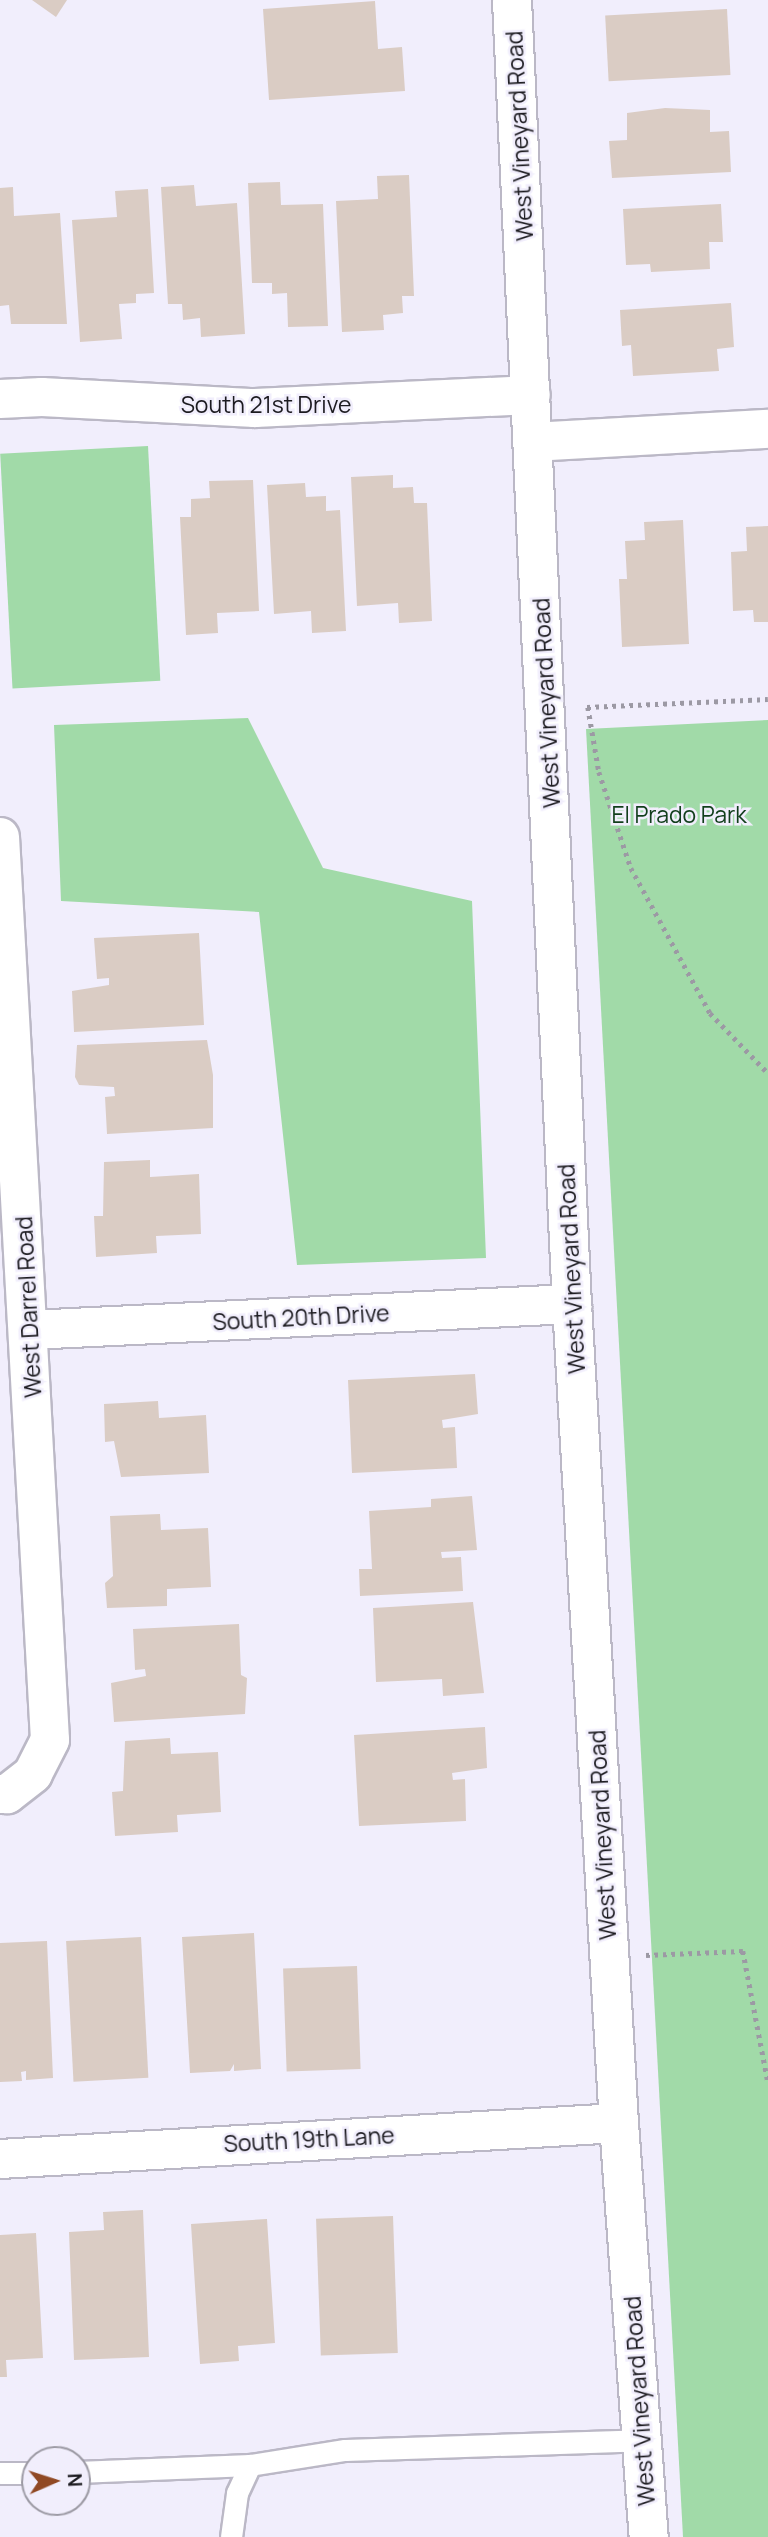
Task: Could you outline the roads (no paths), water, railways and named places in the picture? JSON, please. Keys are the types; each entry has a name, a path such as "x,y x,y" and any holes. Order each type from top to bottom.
{"street":[{"name":"West Vineyard Road","path":"512,0 548,707 572,1304 619,2123 649,2537"},
{"name":"South 21st Drive","path":"0,399 43,397 255,408 531,396"},
{"path":"533,442 768,429"},
{"name":"West Darrel Road","path":"0,837 30,1330 50,1740 33,1774 7,1794 0,1794"},
{"name":"South 20th Drive","path":"30,1330 572,1304"},
{"name":"South 19th Lane","path":"0,2159 619,2123"}],"lane":[{"path":"91,2471 250,2465 345,2450 642,2440"},
{"path":"231,2537 237,2493 250,2465"},
{"path":"0,2473 21,2473"}],"park label":[{"name":"El Prado Park","path":"679,814"}]}
